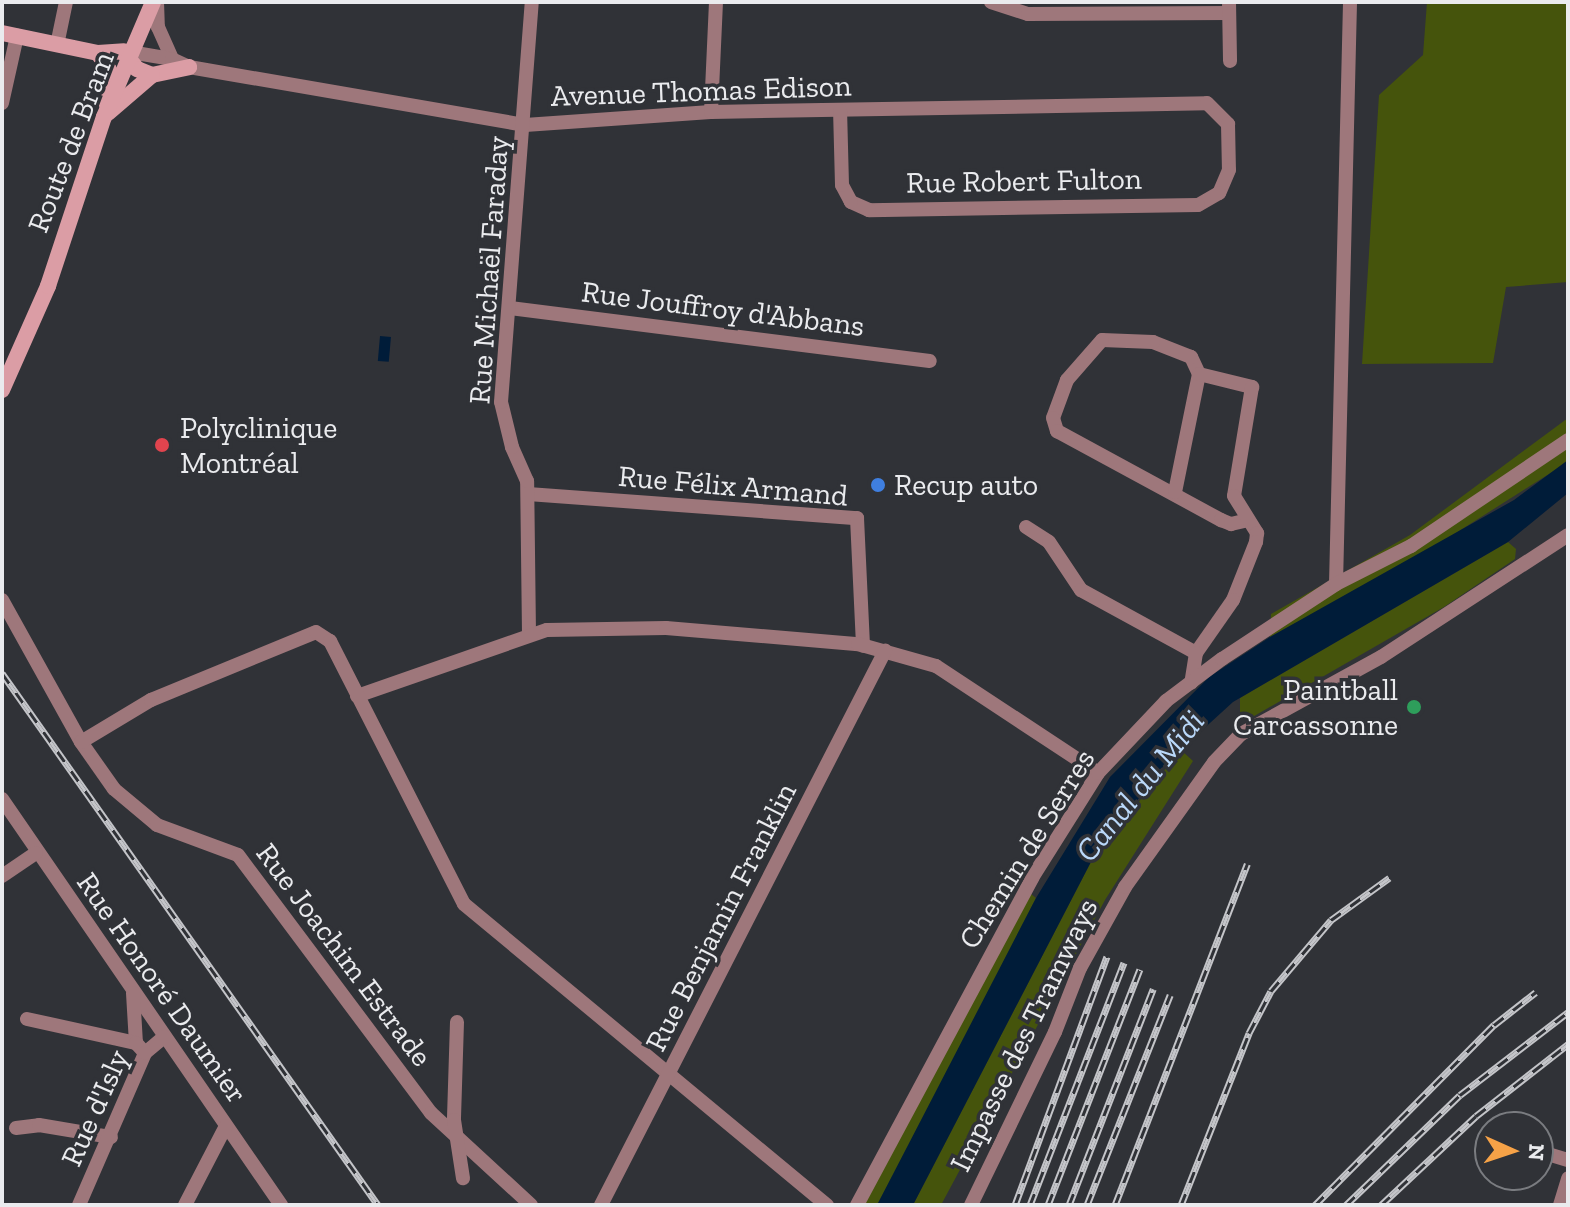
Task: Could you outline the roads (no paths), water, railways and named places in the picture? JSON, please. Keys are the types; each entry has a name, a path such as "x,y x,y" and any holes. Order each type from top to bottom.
{"main road":[{"path":"129,55 142,2"},
{"name":"Route de Bram","path":"2,390 48,286 104,117 155,2"},
{"path":"9,34 98,53 129,55 152,75"},
{"path":"98,53 109,70 104,117"},
{"path":"104,117 152,75 189,67"}],"street":[{"path":"57,45 66,2"},
{"path":"155,2 158,27 172,59"},
{"name":"Rue Michaël Faraday","path":"529,634 528,494 501,402 525,125 532,2"},
{"path":"711,112 716,2"},
{"path":"991,2 1028,14 1229,7 1230,61"},
{"path":"1336,584 1350,2"},
{"path":"2,103 9,34"},
{"name":"Avenue Thomas Edison","path":"129,55 172,59 189,67 525,125 711,112 1194,102 1220,111 1228,124"},
{"name":"Rue Robert Fulton","path":"840,111 842,185 851,202 869,210 1198,205 1219,193 1229,170 1228,124"},
{"name":"Rue Jouffroy d'Abbans","path":"510,308 930,361"},
{"path":"1175,492 1199,374 1191,357 1153,342 1102,340 1088,350 1067,380 1053,418 1057,431 1066,439 1175,492 1231,524 1248,520"},
{"path":"1191,683 1196,653 1233,600 1257,533 1234,496 1252,387 1199,374"},
{"name":"Chemin de Serres","path":"857,1205 1032,878 1098,773 1166,701 1191,683 1336,584 1411,546 1568,440"},
{"name":"Rue Félix Armand","path":"528,494 857,518 863,646"},
{"path":"1026,527 1049,542 1081,590 1196,653"},
{"name":"Impasse des Tramways","path":"971,1205 1080,968 1125,887 1214,762 1241,734 1381,657 1568,535"},
{"name":"Rue Joachim Estrade","path":"2,600 81,742 114,789 136,810 174,834 225,847 252,870 431,1113 455,1139 531,1205"},
{"path":"357,696 529,634 666,628 863,646 936,666 1098,773"},
{"path":"81,742 151,700 316,632 330,641 464,904 827,1205"},
{"name":"Rue Benjamin Franklin","path":"601,1205 885,651"},
{"name":"Rue Honoré Daumier","path":"2,799 36,853 281,1205"},
{"path":"2,876 36,853"},
{"path":"27,1019 140,1048 133,993"},
{"path":"457,1022 455,1139 463,1178"},
{"name":"Rue d'Isly","path":"79,1205 111,1137 140,1048 164,1037"},
{"path":"16,1128 39,1125 111,1137"},
{"path":"185,1205 226,1126"},
{"path":"1560,1205 1568,1178"}],"water":[{"path":"380,336 391,337 389,362 378,361"},
{"name":"Canal du Midi","path":"1568,460 1568,493 1508,542 1233,702 1165,764 1093,858 913,1205 877,1205 1036,898 1110,777 1209,677 1270,637 1514,500"}],"railway":[{"path":"2,673 378,1205"},
{"path":"1115,1205 1247,864"},
{"path":"1181,1205 1249,1033 1271,991 1331,920 1389,878"},
{"path":"1015,1205 1107,956"},
{"path":"1030,1205 1124,963"},
{"path":"1048,1205 1140,969"},
{"path":"1069,1205 1153,989"},
{"path":"1315,1205 1494,1025 1536,992"},
{"path":"1087,1205 1170,995"},
{"path":"1346,1205 1460,1095 1568,1012"},
{"path":"1381,1205 1476,1116 1568,1044"}],"place":[{"name":"Polyclinique Montréal","path":"162,445"},
{"name":"Recup auto","path":"878,485"},
{"name":"Paintball Carcassonne","path":"1414,707"}]}
